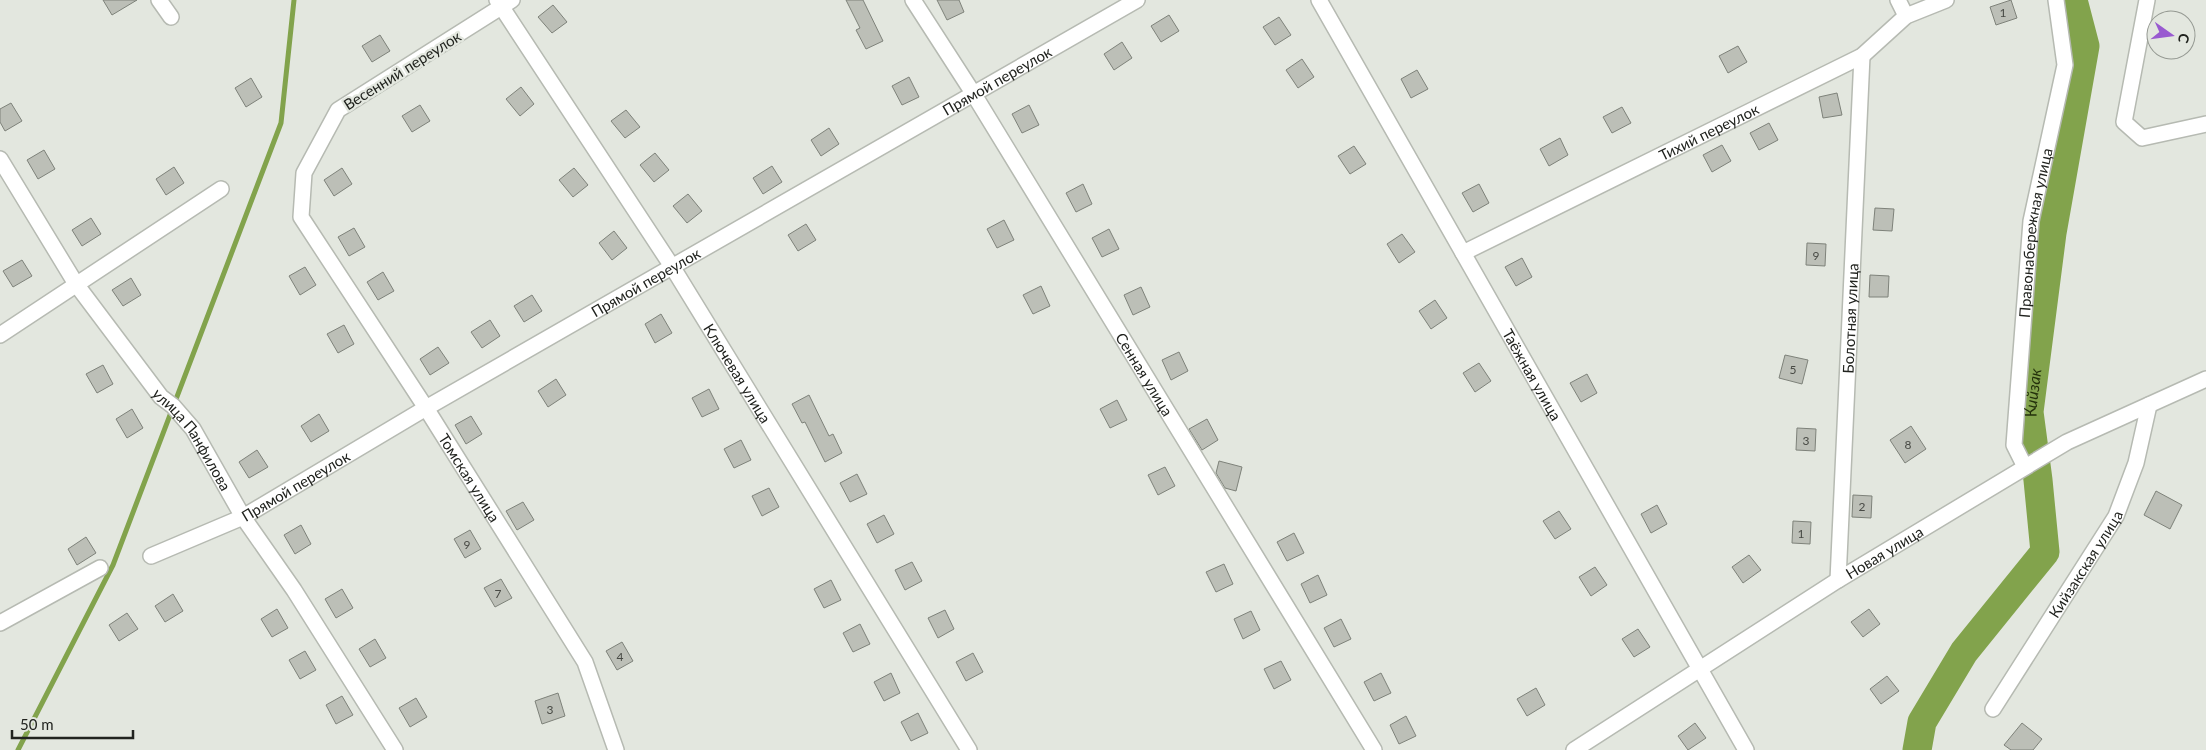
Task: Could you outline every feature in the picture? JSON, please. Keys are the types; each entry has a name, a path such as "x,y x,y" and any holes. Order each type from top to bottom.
{"street":[{"path":"159,0 171,17"},
{"name":"Сенная улица","path":"913,0 973,93 1374,750"},
{"name":"Прямой переулок","path":"151,556 243,517 426,408 673,268 1137,0"},
{"name":"Таёжная улица","path":"1319,0 1746,750"},
{"path":"1898,0 1906,16"},
{"name":"Тихий переулок","path":"1463,253 1862,56 1906,16 1946,0"},
{"name":"Правонабережная улица","path":"2025,467 2014,445 2031,221 2065,66 2056,0"},
{"path":"2147,0 2124,122 2142,138 2206,124"},
{"name":"Весенний переулок","path":"301,217 304,173 338,110 504,2"},
{"name":"Ключевая улица","path":"504,2 673,268 969,750"},
{"name":"Болотная улица","path":"1838,580 1862,56"},
{"name":"улица Панфилова","path":"0,159 76,284 162,396 193,429 243,517 294,590 395,750"},
{"path":"0,335 221,189"},
{"name":"Томская улица","path":"301,217 426,408 585,662 616,750"},
{"name":"Новая улица","path":"1574,750 1838,580 2067,442 2206,379"},
{"name":"Кийзакская улица","path":"1993,709 2116,516 2136,463 2149,404"},
{"path":"0,623 100,568"}],"building":[{"path":"103,0 137,0 112,15"},
{"path":"846,0 863,0 883,41 866,49 856,30 860,28"},
{"path":"937,0 959,0 964,12 947,20"},
{"path":"2011,0 2017,18 1996,25 1990,7"},
{"path":"553,5 567,22 552,33 538,17"},
{"path":"1169,15 1179,31 1161,42 1151,26"},
{"path":"1279,17 1291,35 1275,45 1263,27"},
{"path":"380,35 390,51 372,62 362,46"},
{"path":"1122,42 1132,58 1114,70 1104,54"},
{"path":"1738,46 1747,62 1728,73 1719,56"},
{"path":"1302,59 1314,77 1298,88 1286,70"},
{"path":"1417,70 1428,89 1411,98 1401,79"},
{"path":"909,77 919,97 902,105 892,86"},
{"path":"251,78 262,97 246,107 235,88"},
{"path":"521,87 534,104 520,116 506,99"},
{"path":"1837,93 1842,115 1823,118 1819,97"},
{"path":"11,103 22,121 5,131 0,122 0,109"},
{"path":"420,105 430,121 412,132 402,116"},
{"path":"1029,105 1039,125 1022,133 1012,114"},
{"path":"1622,107 1631,123 1612,133 1603,117"},
{"path":"626,110 640,127 625,138 611,121"},
{"path":"1769,123 1778,140 1759,150 1750,133"},
{"path":"829,128 839,144 821,156 811,140"},
{"path":"1560,138 1568,155 1549,166 1540,149"},
{"path":"1722,145 1731,161 1712,172 1703,155"},
{"path":"1354,146 1366,164 1350,174 1338,156"},
{"path":"44,150 55,169 38,179 27,160"},
{"path":"655,153 669,170 654,182 640,165"},
{"path":"772,166 782,182 763,194 753,178"},
{"path":"174,167 184,183 166,195 156,179"},
{"path":"342,168 352,184 334,196 324,180"},
{"path":"574,168 588,185 573,197 559,180"},
{"path":"1083,184 1092,204 1076,212 1066,193"},
{"path":"1479,184 1489,203 1473,212 1462,193"},
{"path":"688,194 702,211 687,223 673,206"},
{"path":"1875,208 1894,209 1892,231 1873,230"},
{"path":"91,218 101,234 82,246 72,230"},
{"path":"1004,220 1014,240 997,248 987,229"},
{"path":"806,224 816,240 798,251 788,235"},
{"path":"354,228 365,247 349,256 338,237"},
{"path":"1109,229 1119,249 1102,257 1092,238"},
{"path":"614,231 627,248 612,260 599,243"},
{"path":"1402,234 1415,252 1399,263 1387,244"},
{"path":"1807,243 1826,244 1825,266 1806,265"},
{"path":"1522,258 1532,277 1516,286 1505,267"},
{"path":"22,260 32,276 13,287 3,271"},
{"path":"305,267 316,285 300,295 289,276"},
{"path":"383,272 394,291 378,300 367,282"},
{"path":"1870,275 1889,276 1888,297 1869,297"},
{"path":"131,278 141,295 123,306 112,290"},
{"path":"1041,286 1050,306 1033,314 1023,295"},
{"path":"1141,287 1150,307 1133,315 1124,295"},
{"path":"532,295 542,311 524,322 514,306"},
{"path":"1435,300 1447,318 1431,329 1419,311"},
{"path":"661,314 672,333 655,343 645,324"},
{"path":"490,320 500,336 482,348 471,332"},
{"path":"344,325 354,344 338,353 327,334"},
{"path":"438,347 449,363 430,375 420,359"},
{"path":"1179,352 1188,371 1171,380 1162,360"},
{"path":"1785,355 1808,360 1802,384 1779,378"},
{"path":"1479,363 1491,381 1475,392 1463,373"},
{"path":"103,365 113,384 97,393 86,374"},
{"path":"1587,374 1597,393 1581,402 1570,383"},
{"path":"556,379 566,395 548,407 538,391"},
{"path":"709,389 719,409 702,417 692,398"},
{"path":"809,395 829,436 833,434 842,453 825,462 805,422 802,423 792,404"},
{"path":"1117,400 1127,420 1110,428 1100,409"},
{"path":"132,409 143,428 127,438 116,419"},
{"path":"319,414 329,431 311,442 301,426"},
{"path":"471,416 482,434 466,444 455,425"},
{"path":"1207,419 1218,440 1202,450 1189,429"},
{"path":"1911,426 1926,449 1905,463 1890,440"},
{"path":"1797,428 1816,429 1815,451 1796,450"},
{"path":"741,440 751,460 734,468 724,449"},
{"path":"257,450 268,467 249,478 239,462"},
{"path":"1219,461 1242,467 1236,491 1225,488 1216,473"},
{"path":"1165,467 1175,486 1158,495 1148,475"},
{"path":"857,474 867,494 850,502 840,483"},
{"path":"769,488 779,507 762,516 752,496"},
{"path":"2156,491 2182,505 2170,529 2144,515"},
{"path":"1853,495 1872,496 1871,518 1852,517"},
{"path":"523,502 534,520 517,530 506,511"},
{"path":"1657,505 1667,524 1651,533 1641,514"},
{"path":"1559,511 1571,529 1555,539 1543,521"},
{"path":"884,515 894,534 877,543 867,524"},
{"path":"1793,521 1811,522 1810,544 1792,543"},
{"path":"301,525 311,544 295,554 284,535"},
{"path":"470,530 481,549 465,558 454,539"},
{"path":"1294,533 1304,553 1287,561 1277,542"},
{"path":"86,537 96,553 77,565 68,549"},
{"path":"1749,555 1761,570 1743,583 1732,567"},
{"path":"912,562 922,581 905,590 895,570"},
{"path":"1224,564 1233,584 1216,592 1206,572"},
{"path":"1595,567 1607,585 1591,596 1579,577"},
{"path":"1318,575 1327,595 1310,603 1301,584"},
{"path":"501,579 512,598 495,607 484,588"},
{"path":"831,580 841,600 824,608 814,589"},
{"path":"342,589 353,608 336,618 325,599"},
{"path":"173,594 183,611 165,622 155,606"},
{"path":"277,609 288,628 272,637 261,619"},
{"path":"1869,609 1880,624 1863,637 1851,622"},
{"path":"945,610 954,629 938,638 928,618"},
{"path":"1251,611 1260,630 1243,639 1234,619"},
{"path":"127,613 138,629 119,641 109,625"},
{"path":"1341,619 1351,639 1334,647 1324,628"},
{"path":"860,624 870,644 853,652 843,633"},
{"path":"1638,629 1650,647 1634,657 1622,639"},
{"path":"375,639 386,658 370,667 359,649"},
{"path":"622,642 633,661 617,670 606,651"},
{"path":"305,651 316,670 300,679 289,660"},
{"path":"973,653 983,672 966,681 956,662"},
{"path":"1281,661 1291,680 1274,689 1264,669"},
{"path":"891,673 900,693 884,701 874,682"},
{"path":"1381,673 1391,693 1374,701 1364,682"},
{"path":"1887,676 1899,691 1881,704 1870,689"},
{"path":"1536,688 1545,705 1527,716 1517,699"},
{"path":"558,693 565,716 542,724 535,701"},
{"path":"342,696 353,715 336,724 326,705"},
{"path":"416,698 427,717 410,727 399,708"},
{"path":"918,713 928,733 911,741 901,722"},
{"path":"1406,716 1416,736 1399,744 1390,725"},
{"path":"1695,723 1706,738 1688,750 1678,736"},
{"path":"2022,723 2042,739 2033,750 2011,750 2004,745"}],"waterway":[{"path":"18,750 113,565 281,123 294,0"},
{"name":"Кийзак","path":"1917,750 1922,722 1964,652 2045,552 2029,412 2052,233 2085,46 2073,0"}]}
